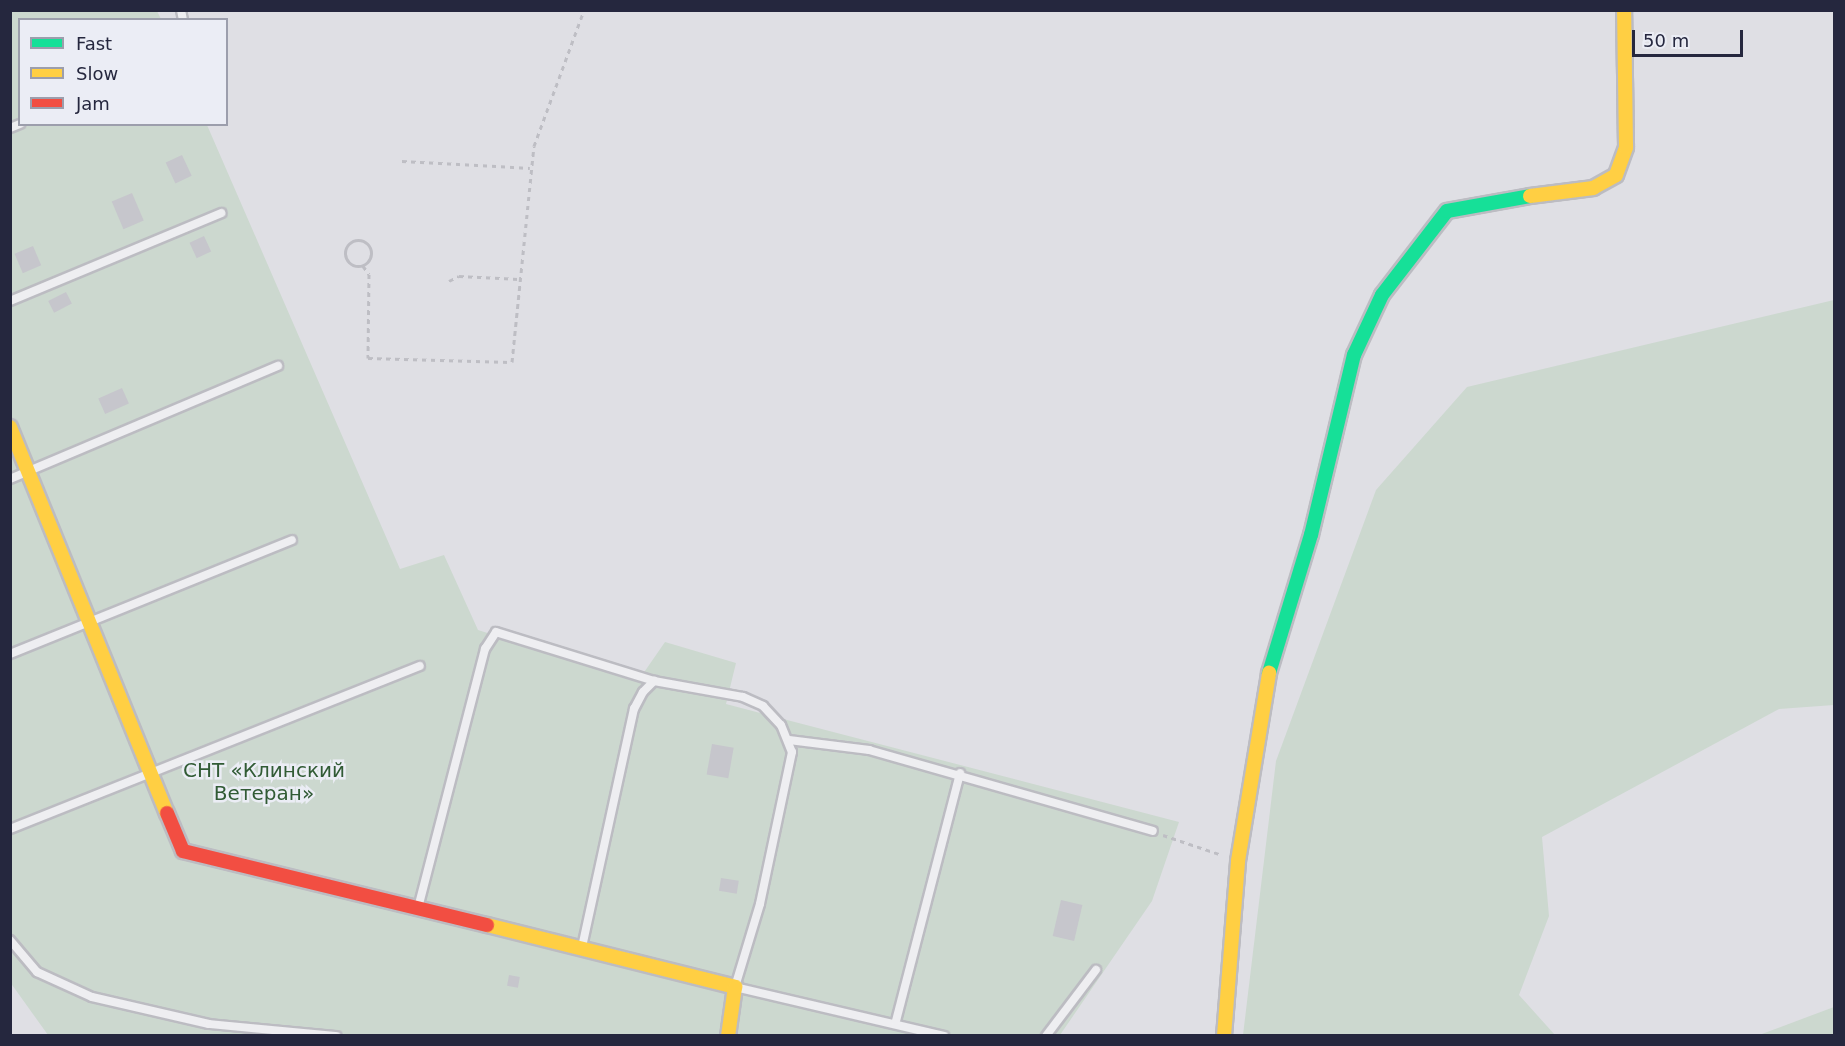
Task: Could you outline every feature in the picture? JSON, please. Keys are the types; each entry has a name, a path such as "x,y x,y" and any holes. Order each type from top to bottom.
{"street":[{"path":"1224,1035 1238,861 1276,640 1311,535 1354,356 1368,325 1421,238 1448,211 1470,202 1593,188 1616,175 1626,147 1624,10"},
{"path":"10,427 153,771 183,851 735,987 728,1035"}],"lane":[{"path":"10,301 221,213"},
{"path":"10,479 279,366"},
{"path":"10,654 292,540"},
{"path":"417,909 485,649 496,632 654,681 743,697 763,706 789,740 791,766 735,987 896,1022 944,1035"},
{"path":"10,829 420,666"},
{"path":"582,948 634,709 654,681"},
{"path":"789,740 869,750 960,773 1153,831"},
{"path":"896,1022 960,773"},
{"path":"10,940 37,972 92,997 209,1024 336,1035"},
{"path":"1046,1035 1096,970"}],"path":[{"path":"363,266 370,247 354,240 345,258 363,266 369,274 368,358 512,362 530,168 584,10"},
{"path":"402,160 530,168"},
{"path":"449,281 459,276 518,279"},
{"path":"1153,831 1238,861"}],"green space":[{"name":"СНТ «Клинский Ветеран»","path":"10,11 157,11 160,18 18,18 18,126 207,126 400,569 444,555 478,630 638,681 665,642 736,663 726,704 1179,822 1152,901 1060,1035 48,1035 10,982"},
{"path":"1834,300 1834,705 1779,709 1542,837 1549,916 1519,995 1555,1035 1243,1035 1276,761 1376,490 1467,387"},
{"path":"1834,1007 1834,1035 1759,1035"}],"building":[{"path":"182,155 192,176 175,183 166,163"},
{"path":"132,193 144,221 123,229 112,202"},
{"path":"204,236 211,251 197,258 189,243"},
{"path":"33,246 41,265 23,273 15,254"},
{"path":"66,292 72,304 54,313 48,301"},
{"path":"122,388 129,404 105,414 98,399"},
{"path":"712,744 734,748 728,778 707,775"},
{"path":"721,878 739,881 737,894 719,891"},
{"path":"1061,900 1082,905 1074,941 1053,936"},
{"path":"509,975 520,977 518,988 507,986"}],"traffic: fast":[{"path":"1269,673 1311,535 1354,355 1382,295 1447,211 1530,196"}],"traffic: slow":[{"path":"1530,196 1593,188 1616,175 1626,147 1624,10"},
{"path":"10,427 167,813"},
{"path":"1224,1036 1238,861 1269,673"},
{"path":"487,925 735,987 728,1036"}],"traffic: jam":[{"path":"167,813 183,851 487,925"}]}
